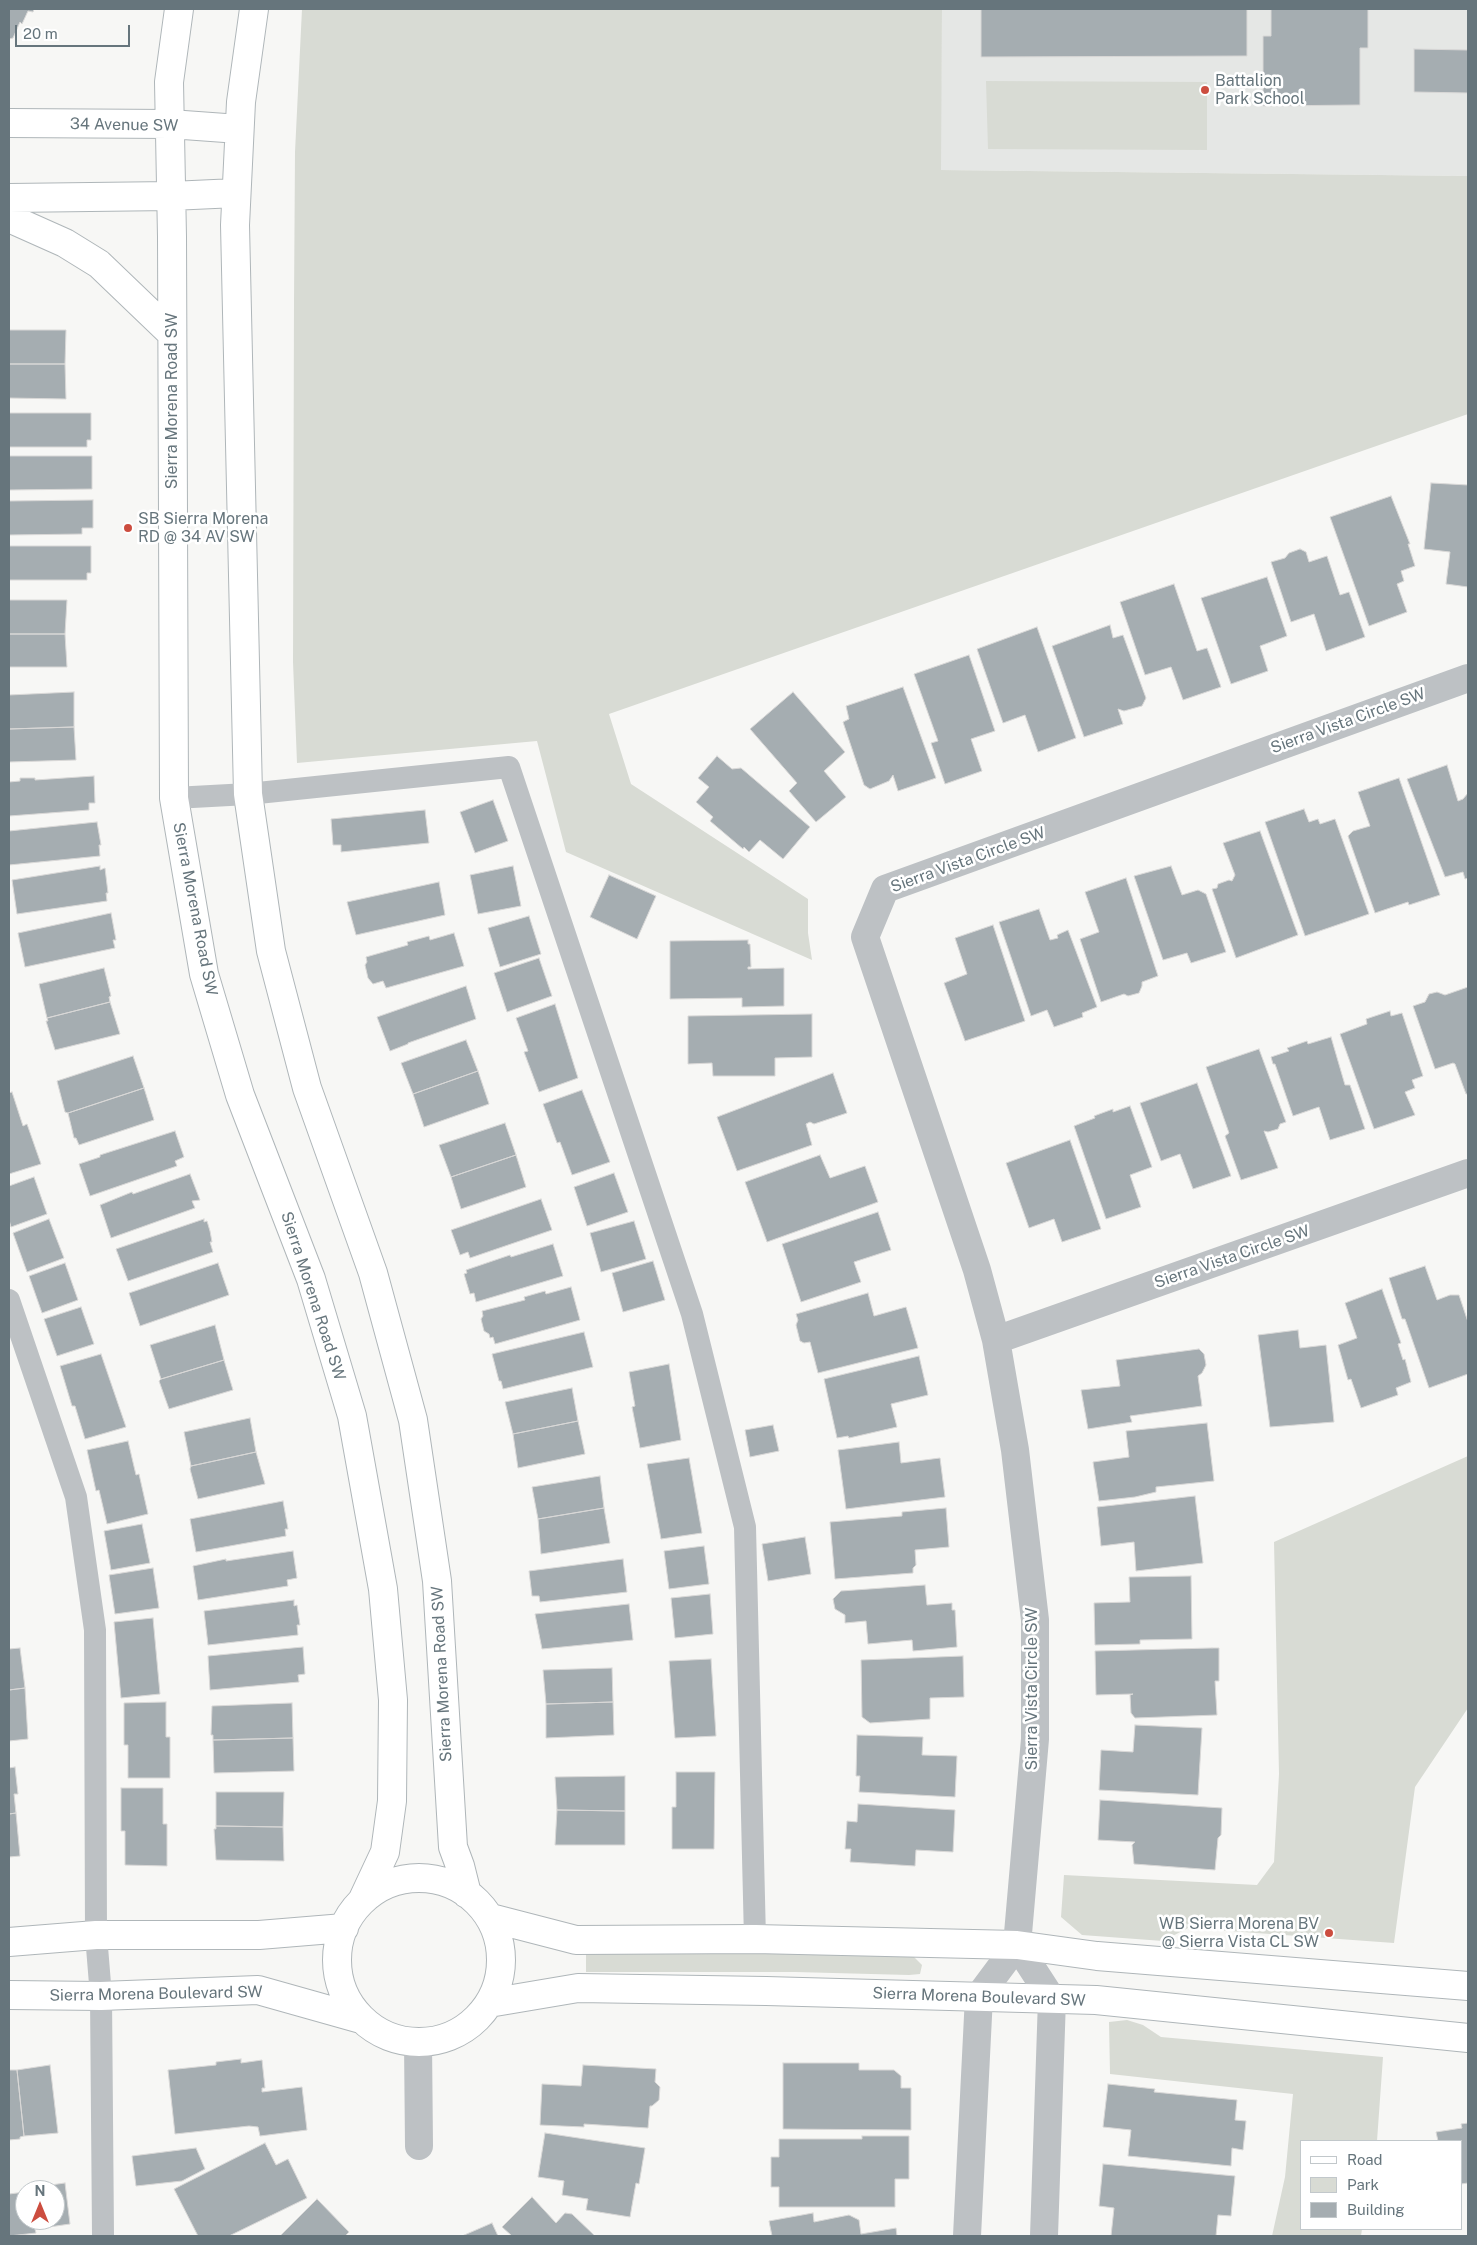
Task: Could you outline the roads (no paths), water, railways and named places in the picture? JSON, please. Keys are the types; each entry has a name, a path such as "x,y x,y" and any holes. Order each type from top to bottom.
{"street":[{"name":"Sierra Morena Road SW","path":"179,9 169,82 174,798 204,974 240,1095 311,1279 349,1407 383,1589 393,1700 392,1801 385,1852 363,1900"},
{"name":"Sierra Morena Road SW","path":"254,9 241,102 235,235 248,794 271,951 307,1088 373,1273 413,1420 437,1581 453,1847 467,1894"},
{"name":"34 Avenue SW","path":"9,123 170,124 239,130"},
{"path":"9,198 171,196 236,193"},
{"path":"9,218 65,243 99,264 172,334"},
{"name":"Sierra Vista Circle SW","path":"1017,1945 1035,1739 1035,1620 1015,1450 996,1340 974,1260 865,937 885,889 1468,678"},
{"name":"Sierra Vista Circle SW","path":"996,1340 1468,1173"},
{"path":"414,1878 456,1886 467,1894 480,1905 490,1918 497,1934 501,1952 501,1970 496,1987 488,2003 477,2018 462,2030 445,2038 418,2042 391,2038 375,2030 360,2019 349,2005 337,1972 337,1957 344,1928 351,1914 363,1900 387,1884 414,1878"},
{"path":"490,1918 576,1940 754,1939 1017,1945 1097,1956 1468,1986"},
{"path":"9,1942 96,1935 259,1935 344,1928"},
{"path":"967,2236 979,1996 1017,1945"},
{"path":"1017,1945 1052,1999 1044,2236"},
{"name":"Sierra Morena Boulevard SW","path":"488,2003 578,1988 1096,2000 1468,2038"},
{"name":"Sierra Morena Boulevard SW","path":"9,1995 101,1996 258,1990 360,2019"},
{"path":"418,2042 419,2146"}],"lane":[{"path":"174,798 248,794 509,767 692,1314 745,1527 754,1939"},
{"path":"9,1300 76,1498 94,1621 96,1935 101,1996 103,2236"}],"place":[{"name":"Battalion Park School","path":"1205,90"},
{"name":"SB Sierra Morena RD @ 34 AV SW","path":"128,528"},
{"name":"WB Sierra Morena BV @ Sierra Vista CL SW","path":"1329,1933"}]}
